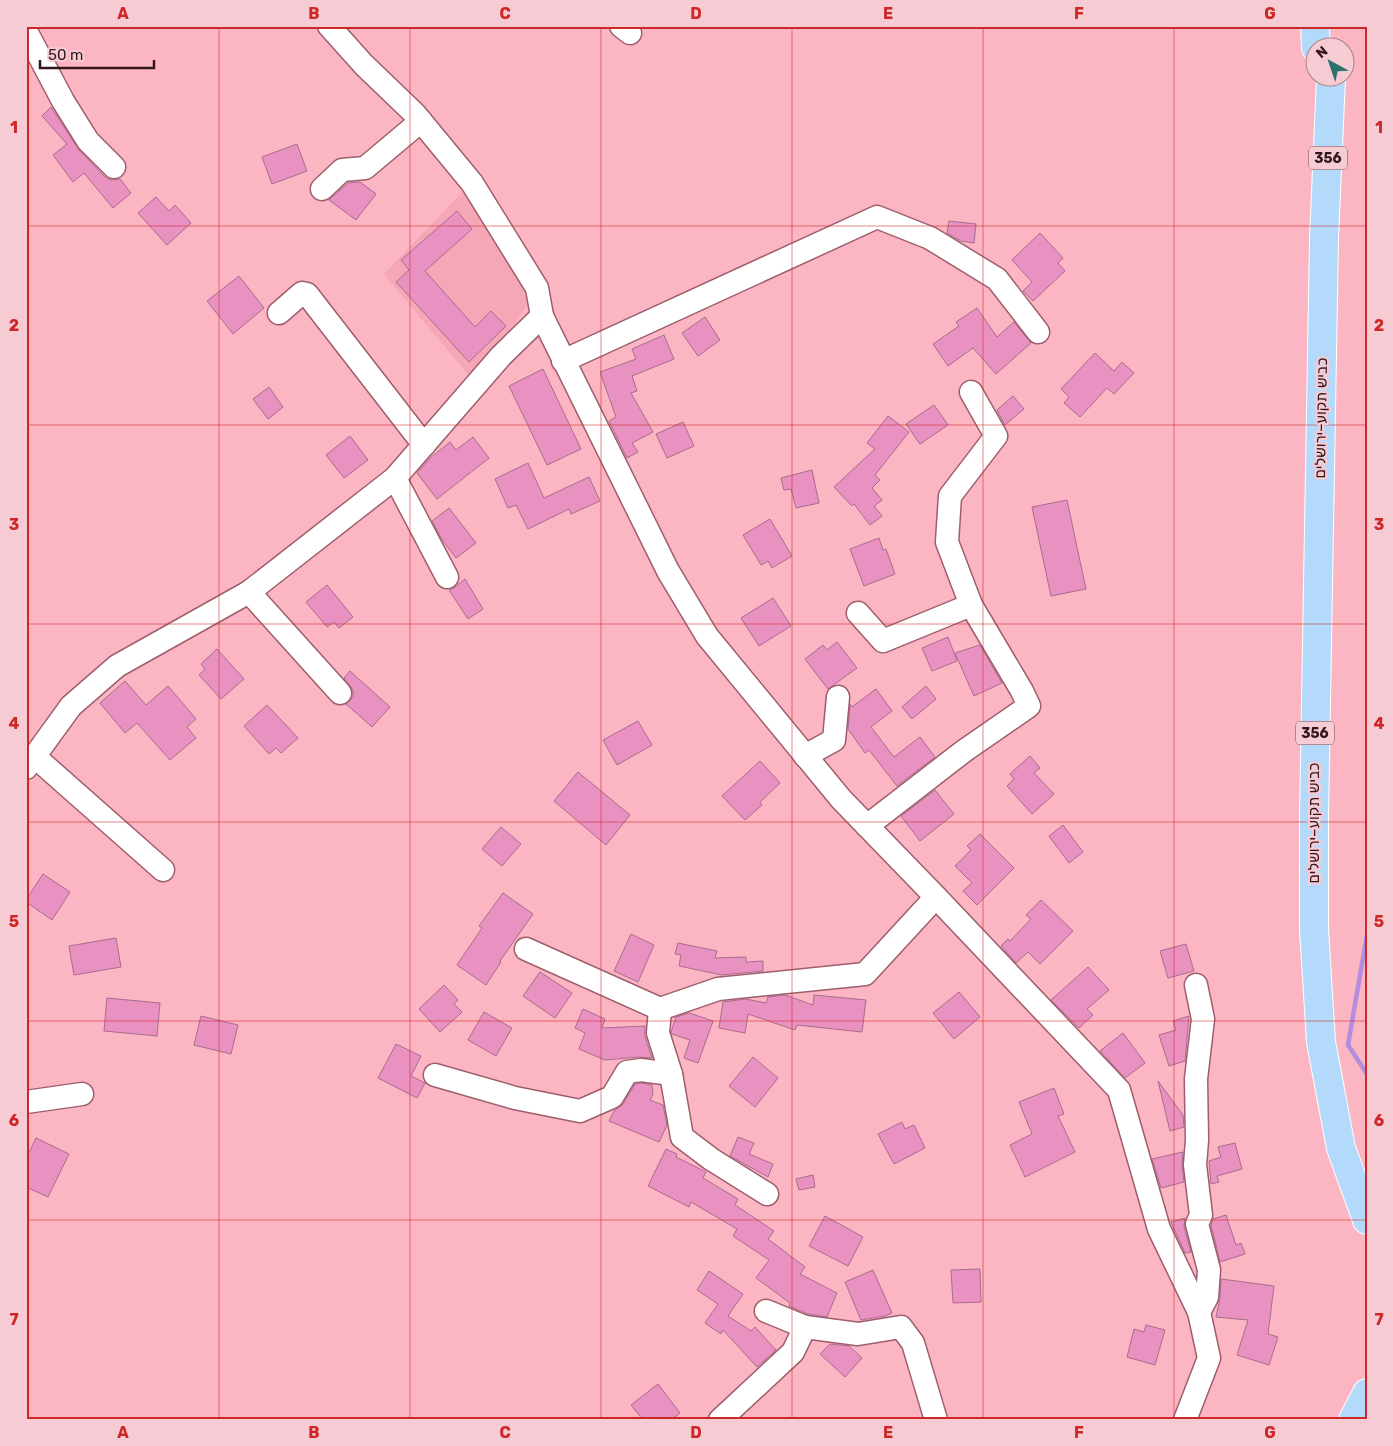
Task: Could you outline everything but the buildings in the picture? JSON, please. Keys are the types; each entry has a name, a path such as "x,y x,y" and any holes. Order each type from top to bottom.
{"main road":[{"name":"כביש תקוע–ירושלים","path":"1317,88 1324,238"},
{"name":"כביש תקוע–ירושלים","path":"1331,88 1324,238 1314,818 1314,929 1320,1042 1341,1148 1367,1220"},
{"path":"1353,1420 1367,1393"}],"street":[{"path":"330,26 364,65 421,121 478,191 537,288 542,316 563,361 668,571 707,636 841,799 1119,1090 1159,1229 1199,1312 1208,1358 1185,1420"},
{"path":"26,31 63,101 88,141 114,167"},
{"path":"322,190 342,170 365,168 421,121"},
{"path":"563,361 877,217 930,238 997,279 1038,332"},
{"path":"279,313 302,293 307,294 424,445"},
{"path":"163,870 30,762 71,706 117,666 250,592 395,478 500,356 542,316"},
{"path":"867,826 964,751 1029,706 971,605 947,542 950,496 996,436 971,392"},
{"path":"395,478 448,577"},
{"path":"250,592 340,693"},
{"path":"858,613 883,641 971,605"},
{"path":"805,756 834,740 838,697"},
{"path":"526,950 660,1009 718,989 865,974 936,897"},
{"path":"1196,985 1203,1019 1196,1079 1197,1140 1195,1165 1200,1215 1197,1224 1208,1270 1207,1297 1199,1312"},
{"path":"660,1009 658,1033 671,1074 682,1137 711,1159 767,1194"},
{"path":"435,1074 515,1098 580,1111 612,1097 627,1072 641,1070 671,1074"},
{"path":"26,1102 82,1094"},
{"path":"766,1311 805,1327 858,1334 901,1327 914,1343 936,1420"},
{"path":"720,1420 793,1352 805,1327"}],"shaded area":[{"path":"466,188 529,286 526,306 512,330 471,378 384,274"}],"waterway":[{"path":"1367,935 1348,1045 1367,1074"}]}
